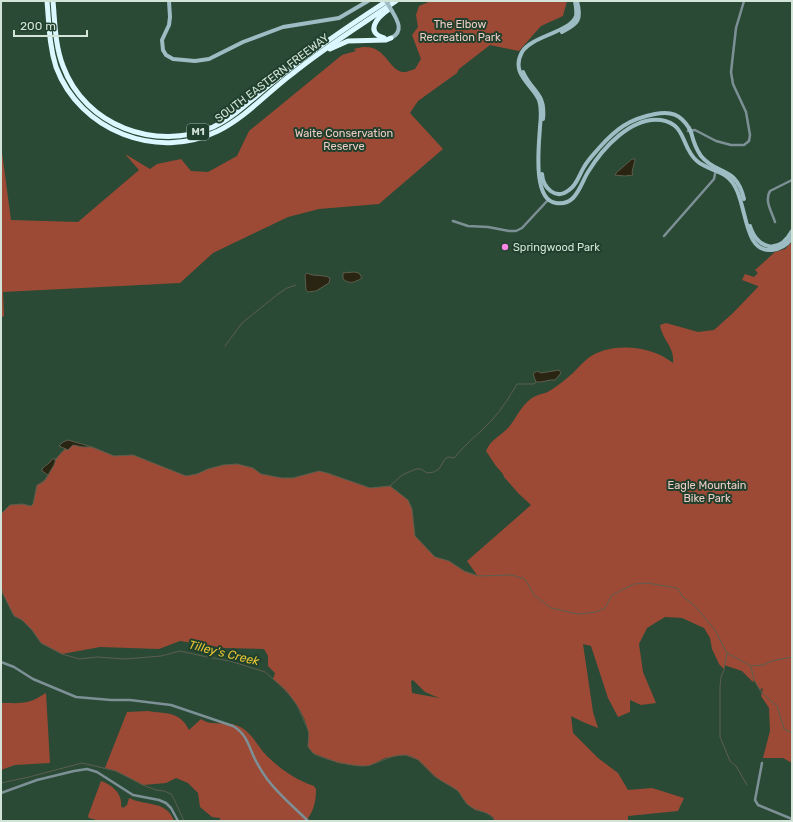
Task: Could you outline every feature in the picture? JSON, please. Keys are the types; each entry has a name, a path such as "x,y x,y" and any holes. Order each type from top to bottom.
{"highway":[{"name":"SOUTH EASTERN FREEWAY","path":"47,1 49,30 53,55 62,80 82,108 106,126 129,137 142,141 168,143 194,140 224,128 240,117 290,75 332,44 396,1"},
{"name":"SOUTH EASTERN FREEWAY","path":"53,1 59,55 69,79 76,91 93,109 114,124 138,134 158,136 190,134 202,131 226,120 287,71 386,1"},
{"path":"356,21 381,1"},
{"path":"391,38 378,36 374,24 379,17 400,1"},
{"path":"290,75 329,50 343,43 353,40 382,40 391,38"}],"main road":[{"path":"169,1 170,17 169,25 162,40 163,50 166,55 171,58 195,61 208,59 243,42 283,27 338,18 368,1"},
{"path":"386,1 399,22 398,33 391,38"},
{"path":"576,1 580,14 576,23 530,48 525,52 522,61 523,74 539,94 543,102 544,114 541,149 542,172 547,189 553,193 562,193 570,190 588,161 614,132 625,124 647,116 666,113 679,116 684,121 700,155 728,177 737,187 750,235 757,245 769,250 778,249 785,246 792,238"},
{"path":"576,1 577,13 572,22 531,44 522,52 519,60 519,70 536,96 541,107 539,149 540,180 542,193 548,200 554,203 562,204 572,199 578,192 592,165 616,138 629,128 639,123 650,120 662,120 677,127 691,154 696,160 729,174 736,181 742,192 751,230 759,242 767,246 777,246 787,240 792,231"},
{"path":"547,189 545,192 548,200"},
{"path":"548,200 553,193"}],"street":[{"path":"689,130 695,130 716,141 731,145 744,145 749,141 750,135 746,112 733,84 731,72 736,28 744,1"},
{"path":"664,236 714,179 716,169"},
{"path":"775,222 768,201 768,194 792,180"},
{"path":"453,221 468,226 488,227 509,232 516,231 522,228 548,200"},
{"path":"1,662 14,667 33,679 76,697 130,700 171,705 238,728 246,737 259,767 270,784 308,821"},
{"path":"762,763 755,800 758,805 792,819"},
{"path":"1,793 37,780 87,769 97,772 133,795 159,800 166,803 171,808 178,821"}],"green space":[{"name":"Waite Conservation Reserve","path":"431,1 567,1 563,16 541,26 519,51 490,45 459,69 457,73 418,101 410,113 443,149 379,204 319,209 288,217 213,253 180,283 3,292 4,316 1,318 1,145 11,220 78,222 139,170 125,154 150,169 157,164 181,159 191,171 208,172 237,156 249,131 342,55 356,51 354,49 365,47 373,48 380,52 394,68 400,71 406,72 415,69 421,59 412,35 418,27 416,15 419,6"},
{"name":"Eagle Mountain Bike Park","path":"792,242 792,763 783,758 763,758 770,731 769,708 761,696 763,688 760,690 754,680 753,682 742,671 724,665 724,669 719,664 712,649 710,638 704,628 682,618 665,617 647,628 639,644 643,672 656,703 641,705 630,700 630,712 618,717 608,698 591,646 583,644 593,712 598,728 571,716 573,733 598,758 618,773 628,790 652,788 684,798 678,811 628,816 628,821 495,821 493,817 487,813 475,810 467,804 458,791 435,777 418,760 405,755 385,758 369,766 358,766 338,763 313,753 308,747 308,731 303,716 295,702 273,679 275,673 268,666 268,656 264,649 225,648 180,641 159,649 100,647 62,654 41,643 32,630 22,620 14,616 3,594 1,586 1,514 10,505 22,504 31,506 33,504 37,485 45,480 59,455 65,449 68,450 73,445 92,447 114,456 133,455 186,476 197,474 223,465 237,464 253,468 261,474 282,478 293,478 319,471 370,488 390,486 408,500 412,509 415,536 435,557 449,561 464,571 477,575 467,561 531,505 504,477 486,451 492,441 504,432 510,425 524,405 534,397 557,386 590,357 606,350 616,348 636,348 656,353 673,363 672,352 663,335 660,325 666,323 698,332 714,330 758,287 742,280 745,274 754,277 758,273 755,270 775,252 785,249","holes":["413,680 425,692 439,698 412,693 411,681"]},
{"path":"46,693 50,763 15,765 1,770 1,703 34,700"},
{"path":"148,711 167,713 177,716 189,730 201,719 209,723 229,724 241,727 254,739 272,761 289,774 307,784 314,786 316,789 315,802 309,817 306,821 220,821 220,818 212,817 200,807 198,793 188,783 176,778 166,783 143,785 116,771 105,768 127,712"},
{"path":"101,781 109,784 116,790 123,808 127,805 129,798 161,807 171,814 174,821 100,821 89,818 88,816"}],"shaded area":[{"path":"632,159 635,159 632,172 633,175 615,175 616,173"},
{"path":"307,273 330,278 329,283 316,291 308,292 306,290 305,275"},
{"path":"343,273 359,273 362,278 355,282 346,281 343,279"},
{"path":"559,370 561,373 555,380 536,382 533,374 537,371 541,373"},
{"path":"68,440 92,447 73,445 68,450 59,446"},
{"path":"52,459 56,459 48,475 42,471 42,469"}],"waterway":[{"path":"225,346 242,323 278,294 287,288 296,285"},
{"path":"92,447 114,456 133,455 186,476 197,474 223,465 237,464 253,468 261,474 282,478 293,478 319,471 370,488 390,486 402,475 416,469 421,469 427,473 434,472 439,469 445,459 448,457 454,458 492,420 509,398 517,384 534,384 536,382"},
{"path":"55,460 65,449"},
{"path":"1,514 10,505 22,504 31,506 33,504 37,485 44,482 48,475"},
{"path":"390,486 408,500 412,509 415,536 435,557 449,561 464,571 478,576 512,575 525,579 534,595 551,608 578,614 596,612 605,608 612,595 634,584 647,583 677,588 683,597 694,605 715,630 727,653 751,666 763,665 772,661 792,657"},
{"name":"Tilley's Creek","path":"1,586 3,594 14,616 22,620 32,630 41,643 62,654 79,659 97,657 125,659 161,656 180,651 230,661 265,672 286,690 297,705 309,732 308,747 314,754 342,763 358,766 374,764 387,758 400,755 414,757 438,779 457,790 467,804 486,813 495,821"},
{"path":"727,653 720,687 720,737 730,761 736,766 747,785"},
{"path":"751,666 754,680 761,692 777,706 784,729 792,733"},
{"path":"1,783 82,763 116,771 143,785 171,794 184,821"}],"place":[{"name":"Springwood Park","path":"505,247"}],"park label":[{"name":"The Elbow Recreation Park","path":"460,30"}]}
